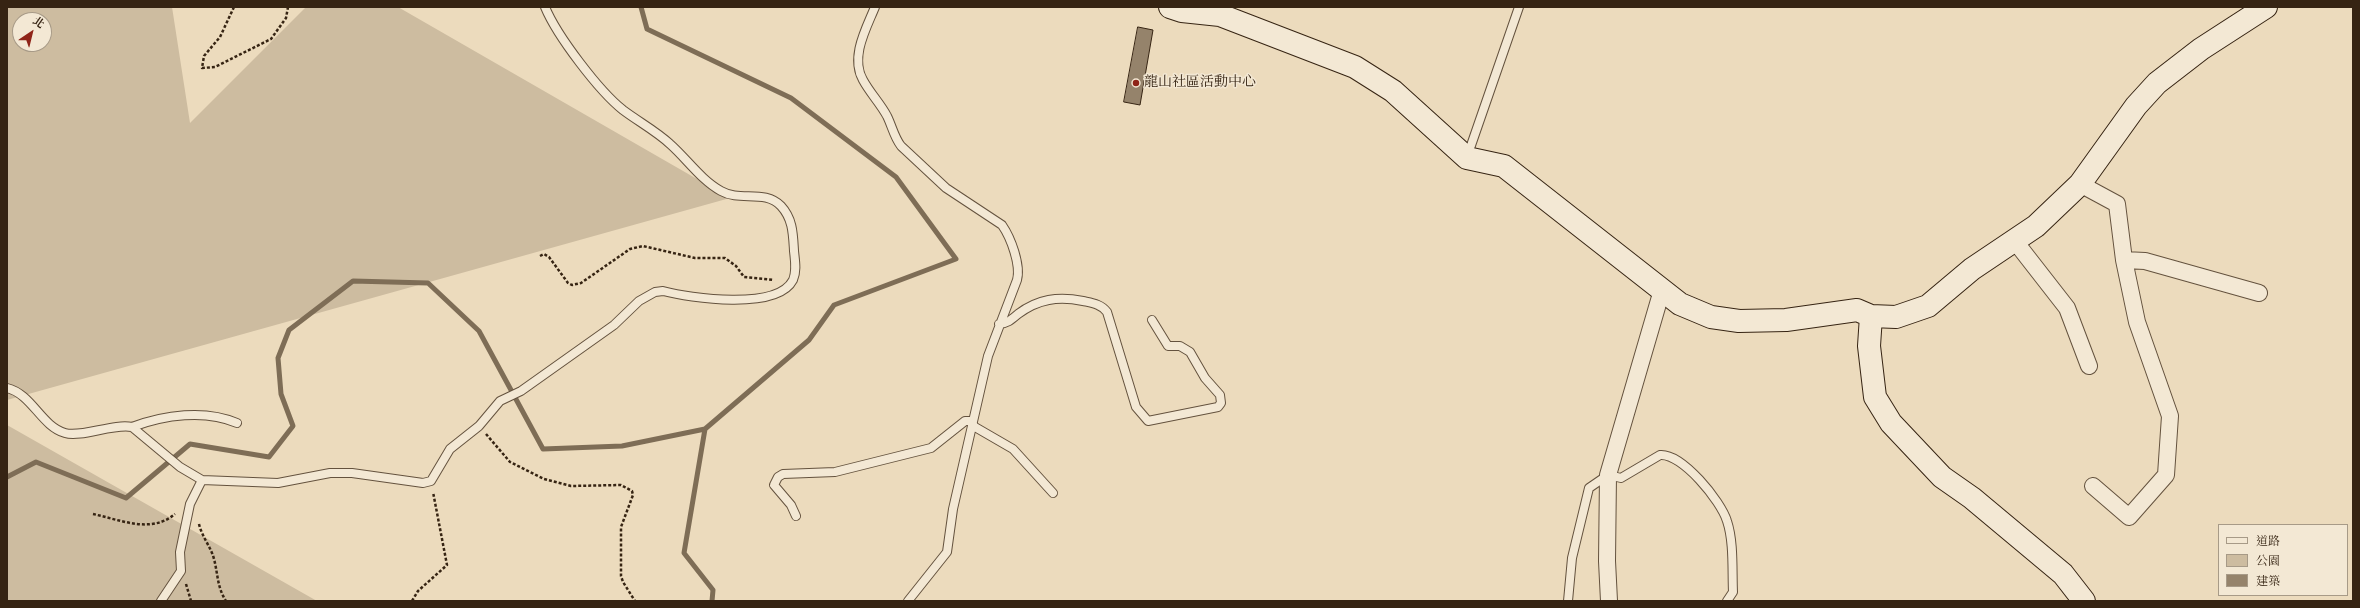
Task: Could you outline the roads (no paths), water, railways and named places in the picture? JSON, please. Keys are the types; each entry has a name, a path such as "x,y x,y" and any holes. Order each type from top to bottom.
{"street":[{"path":"1170,7 1220,15 1355,67 1393,91 1467,158 1504,166 1680,304 1711,317 1739,321 1786,320 1857,310 1871,316 1896,317 1928,306 1972,269 2036,226 2080,184 2136,106 2157,82 2201,49 2266,7"},
{"path":"2080,184 2117,204 2124,260 2137,322 2170,416 2166,475 2129,517 2093,486"},
{"path":"2014,240 2068,308 2090,366"},
{"path":"2124,260 2145,261 2259,293"},
{"path":"1609,601 1607,561 1608,474 1662,290"},
{"path":"1871,316 1869,346 1875,397 1891,423 1942,477 1972,498 2063,574 2084,601"}],"lane":[{"path":"132,427 180,467 202,480 278,483 330,473 375,476 423,483 431,482 450,449 479,426 500,401 521,391 614,324 639,301 655,292 663,291 726,301 782,292 792,282 796,271 792,221 780,205 762,196 731,196 714,186 661,136 623,110 605,94 551,21 545,7"},
{"path":"875,7 860,43 859,67 863,80 887,117 897,141 946,188 995,219 1006,231 1019,274 988,356 954,509 947,552 908,601"},
{"path":"1467,158 1519,7"},
{"path":"999,324 1008,323 1028,307 1047,299 1067,298 1096,304 1108,312 1136,407 1148,422 1218,407 1221,403 1220,395 1205,378 1190,352 1180,346 1168,346 1152,320"},
{"path":"7,388 16,391 54,428 67,434 132,427 151,420 191,416 226,418 237,423"},
{"path":"796,516 791,505 774,485 778,477 783,474 835,472 931,448 965,421 970,421 1013,449 1053,493"},
{"path":"1568,601 1572,558 1586,493 1589,488 1608,474 1621,478 1660,456 1666,455 1681,463 1708,491 1722,510 1728,526 1733,592 1727,601"},
{"path":"162,601 181,571 180,552 190,504 202,480"}],"waterway":[{"path":"7,477 36,462 126,498 190,444 269,457 293,426 281,394 278,358 289,330 353,281 428,283 479,331 543,449 622,446 705,429 809,340 834,305 956,259 896,177 791,98 647,29 641,7"},
{"path":"705,429 684,553 713,590 712,601"}],"place":[{"name":"龍山社區活動中心","path":"1136,83"}]}
